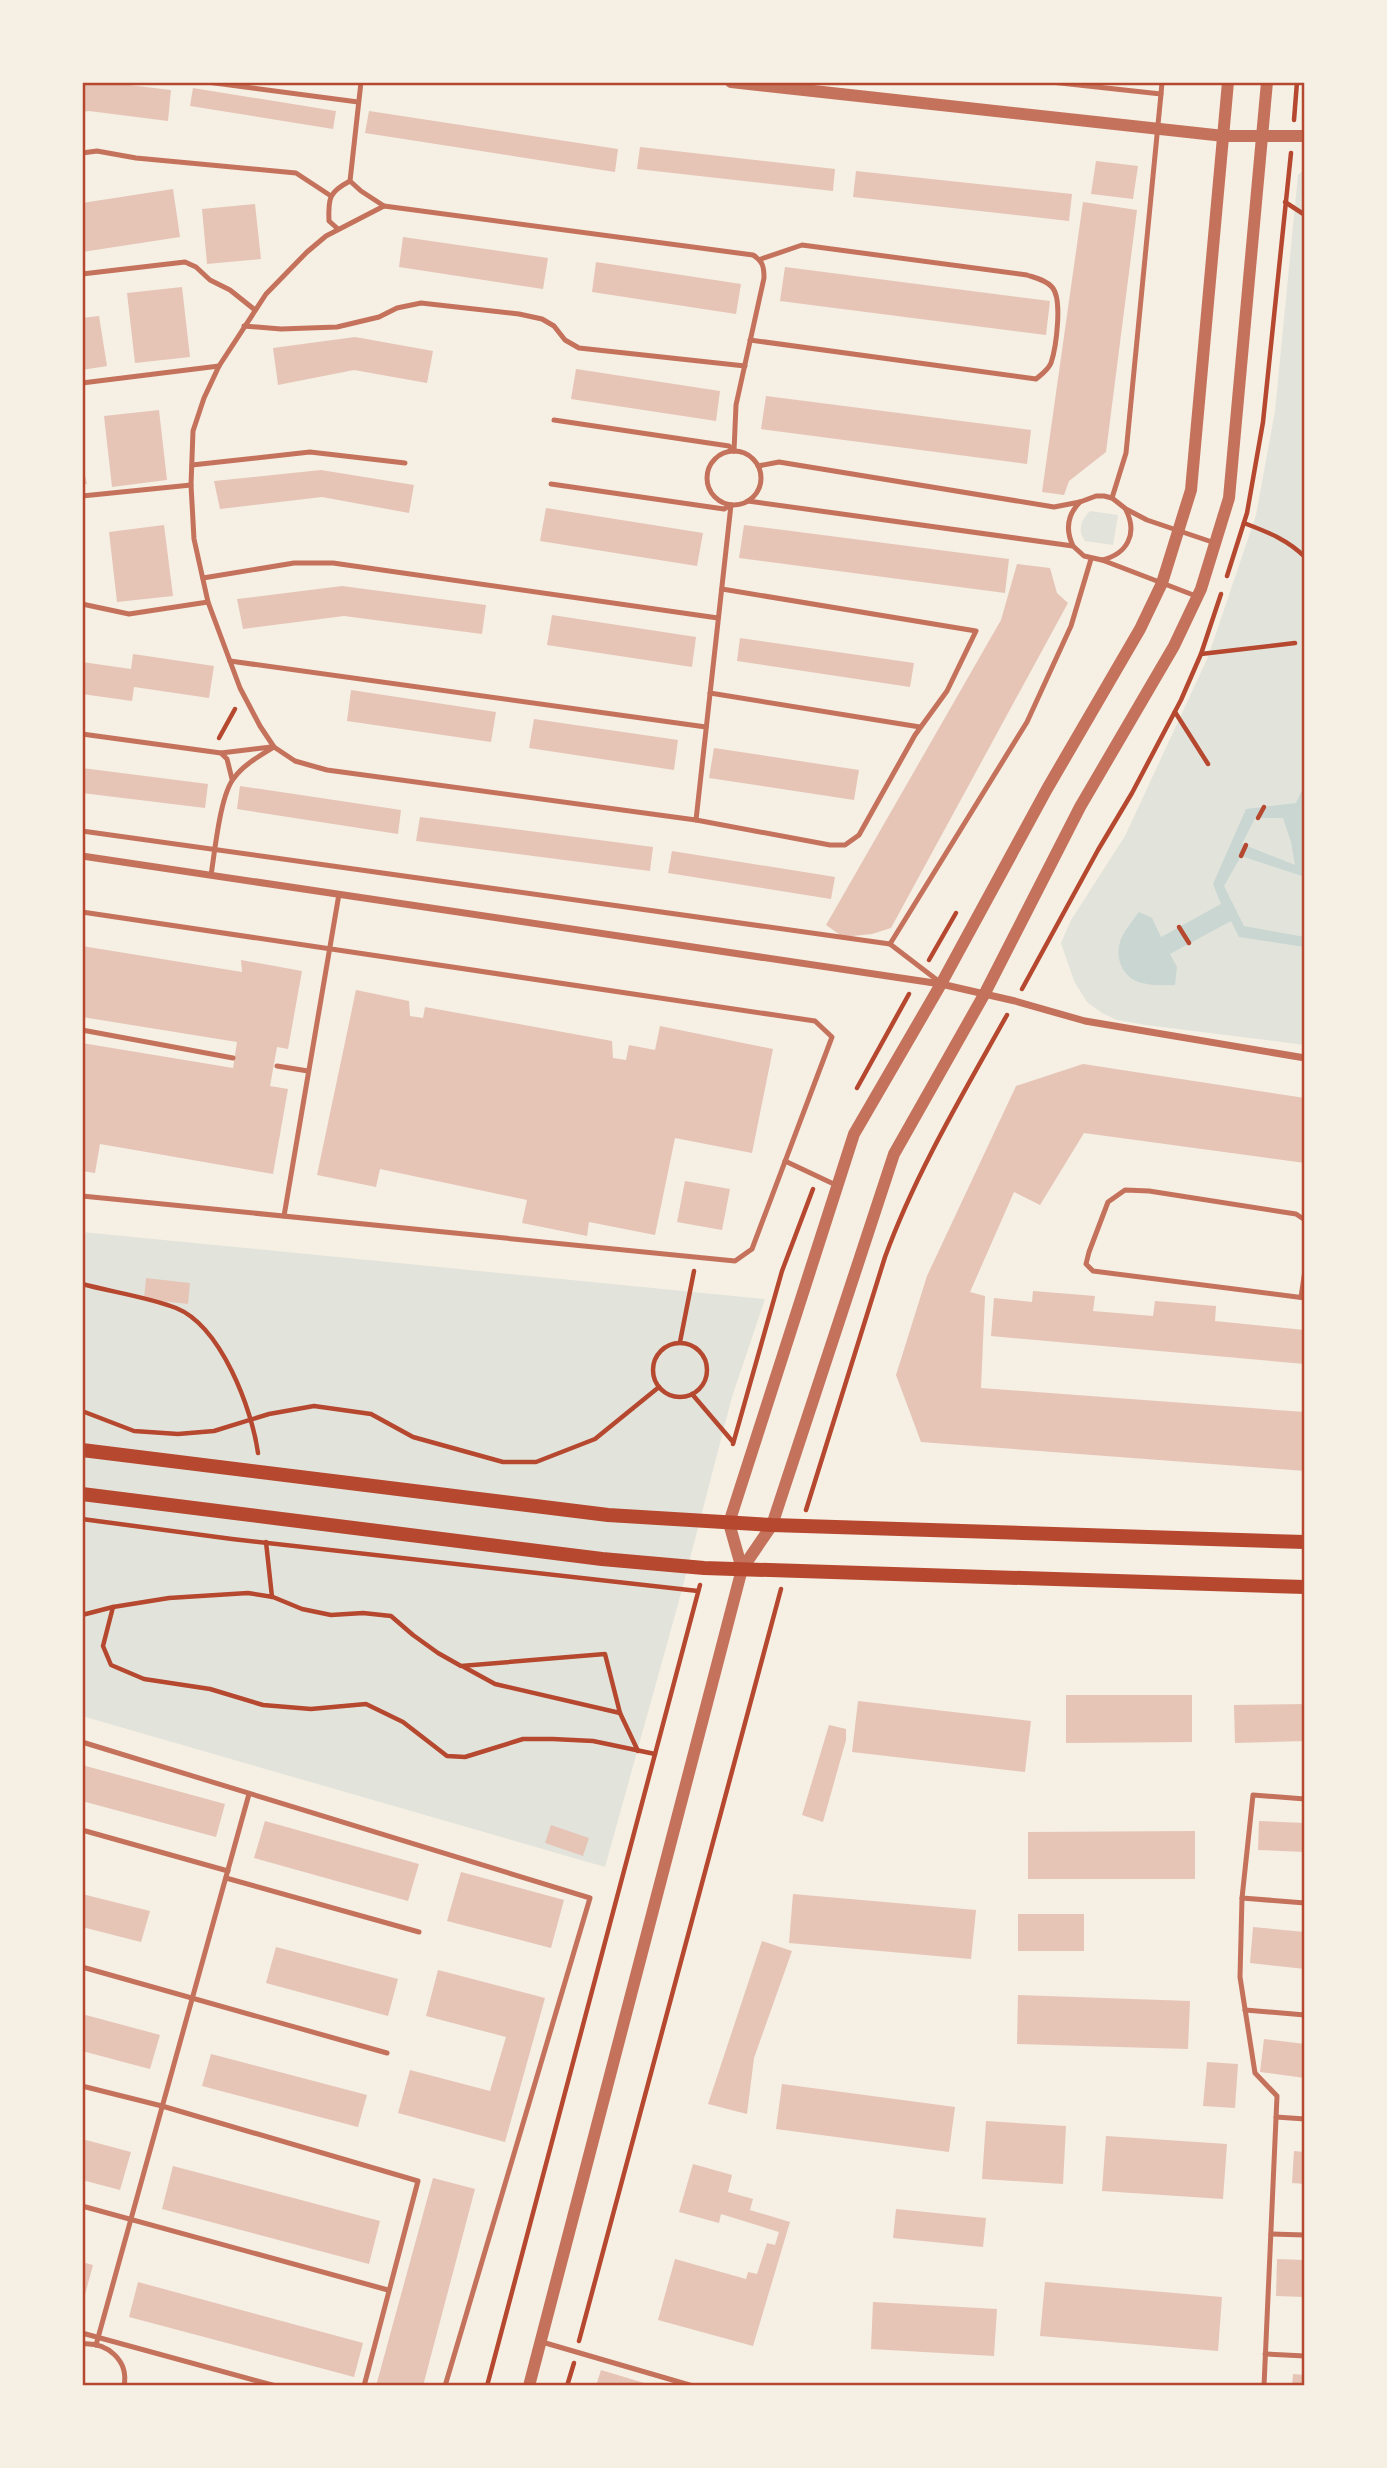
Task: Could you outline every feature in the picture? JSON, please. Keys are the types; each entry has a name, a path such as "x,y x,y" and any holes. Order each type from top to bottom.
{"main road":[{"path":"82,1450 608,1515 772,1525 1305,1542"},
{"path":"82,1494 602,1559 785,1572 1305,1587"}],"street":[{"path":"731,82 810,87 1224,136 1299,136"},
{"path":"742,1569 729,1523 854,1134 1140,629 1162,583 1179,531 1191,490 1228,82"},
{"path":"529,2386 742,1569 772,1525 894,1154 985,993 1080,807 1174,646 1197,596 1215,543 1229,498 1267,82"},
{"path":"82,856 941,984 1098,1023 1305,1058"}],"lane":[{"path":"207,82 358,102"},
{"path":"350,181 361,82"},
{"path":"1051,82 1161,94"},
{"path":"1112,498 1126,453 1162,82"},
{"path":"82,153 96,151 136,158 296,173 331,196"},
{"path":"338,229 329,221 328,204 334,189 350,181"},
{"path":"350,181 384,206 754,255 761,259 764,278 736,405 734,451"},
{"path":"384,206 338,229 307,251 266,294 219,366 193,431 191,485 194,540 208,601 240,688 274,747 295,761 327,770 696,820 830,845 845,845 859,835 920,727 947,691 976,631 722,589"},
{"path":"750,340 1036,379 1051,363 1059,306 1057,295 1051,286 1027,275 802,245 761,259"},
{"path":"82,274 185,262 230,290 255,310"},
{"path":"244,326 281,329 337,327 421,303 542,319 554,326 565,340 579,348 745,366"},
{"path":"82,383 219,366"},
{"path":"554,420 729,446 734,451 751,457 758,466 761,480 759,488 748,501"},
{"path":"732,505 715,496 707,480 712,463 718,456 734,451"},
{"path":"192,465 310,452 405,463"},
{"path":"758,466 779,461 1054,507 1096,496 1112,498 1126,509 1215,543"},
{"path":"551,484 724,509 748,501 1073,546"},
{"path":"82,496 191,485"},
{"path":"1080,502 1069,518 1069,537 1073,546 1084,556 1102,560 1197,596"},
{"path":"696,820 732,505"},
{"path":"1102,560 1112,557 1126,545 1132,527 1126,509"},
{"path":"890,944 1027,722 1071,626 1091,559"},
{"path":"203,578 294,563 332,563 718,618"},
{"path":"82,604 129,614 208,601"},
{"path":"230,661 706,727"},
{"path":"710,692 920,727"},
{"path":"82,734 221,753 274,747"},
{"path":"211,875 225,799 232,779 245,766 274,747"},
{"path":"221,753 228,759 232,779"},
{"path":"82,831 890,944 941,984"},
{"path":"284,1216 339,894"},
{"path":"82,912 815,1021 832,1037 752,1249 735,1261 82,1196"},
{"path":"82,1030 233,1058"},
{"path":"276,1066 309,1071"},
{"path":"785,1161 838,1186"},
{"path":"1305,1220 1296,1214 1149,1191 1125,1190 1108,1202 1086,1264 1093,1272 1303,1297 1305,1270"},
{"path":"82,1742 590,1898 445,2386"},
{"path":"96,2345 249,1794"},
{"path":"1264,2386 1277,2096 1255,2073 1240,1977 1242,1898 1253,1795 1305,1799"},
{"path":"82,1830 419,1932"},
{"path":"1242,1898 1305,1902"},
{"path":"82,1967 387,2053"},
{"path":"1245,2010 1305,2014"},
{"path":"82,2086 162,2106 418,2181 364,2386"},
{"path":"1276,2117 1305,2119"},
{"path":"82,2206 388,2290"},
{"path":"1271,2234 1305,2235"},
{"path":"82,2333 276,2386"},
{"path":"540,2341 694,2386"},
{"path":"82,2344 96,2345 111,2352 124,2368 124,2386"},
{"path":"1265,2354 1305,2356"}],"path":[{"path":"1226,579 1244,523 1263,422 1285,202 1299,136 1297,82"},
{"path":"1285,202 1305,215"},
{"path":"1244,523 1293,545 1305,557"},
{"path":"800,1526 900,1217 929,1157 1132,793 1174,712 1201,654 1222,591"},
{"path":"1201,654 1295,643"},
{"path":"208,751 234,714 240,688"},
{"path":"1174,712 1208,764"},
{"path":"1258,818 1264,807"},
{"path":"1241,856 1246,845"},
{"path":"1179,927 1189,943"},
{"path":"680,1342 696,1258"},
{"path":"82,1284 177,1308 196,1320 228,1361 256,1436 258,1459"},
{"path":"680,1342 697,1348 706,1363 705,1381 692,1394 674,1396 659,1387 652,1370 657,1354 680,1342"},
{"path":"82,1411 134,1431 178,1434 214,1431 268,1414 314,1406 371,1414 413,1437 503,1462 536,1462 595,1439 659,1387"},
{"path":"692,1394 733,1442"},
{"path":"82,1519 232,1539 698,1591"},
{"path":"266,1534 272,1597"},
{"path":"568,2386 785,1572"},
{"path":"82,1615 113,1606 248,1593 272,1597 302,1609 331,1615 363,1613 391,1616 429,1647 495,1684 620,1713"},
{"path":"113,1606 103,1646 111,1665 144,1679 211,1689 263,1705 311,1709 366,1704 403,1722 447,1756 465,1757 523,1739 593,1741 655,1754"},
{"path":"461,1666 605,1654 620,1713 638,1751"}],"shaded area":[{"path":"1305,169 1305,1045 1117,1020 1087,1002 1074,981 1061,943 1071,920 1125,836 1208,657 1256,515 1275,411 1298,175"},
{"path":"1090,511 1118,515 1113,545 1085,541 1081,525"},
{"path":"1305,784 1305,877 1241,856 1224,886 1244,926 1305,937 1305,947 1239,937 1231,921 1170,954 1177,967 1175,985 1146,984 1129,977 1119,960 1119,946 1139,912 1152,918 1161,937 1221,904 1213,884 1246,809 1296,803","holes":["1255,818 1283,818 1295,865 1242,844"]},
{"path":"82,1232 765,1299 732,1397 605,1867 82,1716"}],"building":[{"path":"82,82 171,90 168,121 82,112"},
{"path":"193,88 336,111 333,129 190,106"},
{"path":"369,111 618,149 615,172 365,133"},
{"path":"640,147 835,169 833,191 637,169"},
{"path":"1096,161 1138,166 1133,199 1091,194"},
{"path":"856,171 1072,194 1069,221 853,197"},
{"path":"173,189 180,237 82,252 82,203"},
{"path":"1083,202 1137,210 1106,452 1069,481 1064,495 1042,492"},
{"path":"255,204 261,259 207,264 202,209"},
{"path":"403,237 548,258 543,289 399,267"},
{"path":"596,262 741,284 736,314 592,292"},
{"path":"785,267 1050,301 1046,335 780,301"},
{"path":"182,287 190,357 135,363 127,293"},
{"path":"99,316 107,366 82,370 82,318"},
{"path":"355,337 433,351 427,383 354,370 278,385 273,348"},
{"path":"576,369 720,391 716,421 571,399"},
{"path":"766,396 1031,430 1027,464 761,429"},
{"path":"159,410 167,480 112,487 104,416"},
{"path":"82,463 87,484 82,485"},
{"path":"321,470 414,485 409,513 322,497 220,509 214,481"},
{"path":"546,508 703,533 697,566 540,541"},
{"path":"164,525 173,596 117,602 109,532"},
{"path":"744,525 1009,559 1005,593 739,558"},
{"path":"1017,564 1050,568 1057,593 1068,603 891,928 872,934 843,937 826,925 1001,620"},
{"path":"342,586 486,605 482,634 344,616 243,629 237,599"},
{"path":"552,615 696,637 692,667 547,645"},
{"path":"740,638 914,663 910,687 737,661"},
{"path":"133,654 214,666 209,698 134,687 132,701 82,694 82,662 131,669"},
{"path":"351,690 496,712 491,742 347,721"},
{"path":"534,719 678,740 674,770 529,748"},
{"path":"714,748 859,770 854,800 709,778"},
{"path":"82,768 208,784 205,808 82,793"},
{"path":"240,786 401,810 398,834 237,809"},
{"path":"420,817 653,847 650,871 416,841"},
{"path":"672,851 835,877 831,899 668,873"},
{"path":"82,946 242,972 241,960 302,971 288,1049 277,1047 270,1086 288,1089 273,1174 100,1144 95,1173 82,1171 82,1043 233,1068 237,1042 82,1017"},
{"path":"356,990 409,1001 410,1016 423,1018 425,1007 612,1041 613,1058 626,1060 629,1045 655,1050 660,1026 773,1049 752,1153 675,1138 655,1235 589,1222 587,1236 522,1223 527,1200 380,1169 376,1187 317,1175"},
{"path":"1083,1064 1305,1098 1305,1163 1084,1133 1040,1205 1014,1192 970,1292 985,1296 981,1388 1305,1412 1305,1471 921,1442 896,1375 927,1276 1016,1086"},
{"path":"685,1181 730,1189 722,1230 677,1222"},
{"path":"146,1278 190,1283 188,1304 144,1299"},
{"path":"1033,1291 1095,1296 1093,1311 1153,1316 1155,1301 1216,1306 1215,1321 1305,1330 1305,1364 991,1336 994,1298 1032,1302"},
{"path":"1066,1695 1192,1695 1192,1742 1066,1743"},
{"path":"858,1701 1031,1721 1025,1772 852,1752"},
{"path":"1305,1704 1305,1741 1235,1743 1234,1705"},
{"path":"829,1725 846,1729 846,1740 823,1822 802,1815"},
{"path":"82,1765 225,1804 216,1837 82,1801"},
{"path":"265,1821 419,1864 408,1901 254,1858"},
{"path":"1259,1821 1305,1823 1305,1852 1258,1850"},
{"path":"551,1825 589,1838 583,1856 545,1843"},
{"path":"1195,1831 1195,1879 1028,1879 1028,1832"},
{"path":"461,1872 564,1900 551,1948 447,1921"},
{"path":"82,1894 150,1911 141,1942 82,1927"},
{"path":"793,1894 976,1910 971,1959 789,1943"},
{"path":"1018,1914 1084,1914 1084,1951 1018,1951"},
{"path":"1253,1927 1305,1932 1305,1969 1250,1963"},
{"path":"762,1941 792,1951 754,2058 747,2114 708,2104"},
{"path":"276,1947 398,1979 388,2016 266,1983"},
{"path":"438,1970 545,1998 505,2142 398,2113 410,2070 490,2091 506,2037 426,2016"},
{"path":"1018,1995 1190,2001 1188,2049 1017,2044"},
{"path":"82,2014 160,2035 150,2069 82,2051"},
{"path":"1264,2039 1305,2044 1305,2078 1260,2072"},
{"path":"211,2054 367,2095 358,2127 202,2086"},
{"path":"1207,2062 1238,2064 1235,2108 1203,2106"},
{"path":"782,2084 955,2107 949,2152 776,2129"},
{"path":"986,2121 1066,2126 1063,2184 982,2179"},
{"path":"1106,2136 1227,2144 1223,2199 1102,2191"},
{"path":"82,2139 131,2152 120,2190 82,2180"},
{"path":"1294,2151 1305,2152 1305,2184 1292,2183"},
{"path":"693,2164 732,2175 728,2192 753,2199 750,2210 790,2222 753,2346 658,2320 675,2259 746,2279 748,2272 757,2274 767,2243 775,2245 779,2232 721,2214 719,2223 679,2212"},
{"path":"173,2166 380,2221 369,2264 162,2209"},
{"path":"433,2178 475,2189 423,2386 376,2386"},
{"path":"896,2209 986,2218 983,2247 893,2238"},
{"path":"1277,2259 1305,2260 1305,2297 1276,2296"},
{"path":"82,2262 93,2265 83,2302 82,2302"},
{"path":"138,2282 363,2343 354,2377 129,2317"},
{"path":"1045,2282 1222,2297 1218,2351 1040,2336"},
{"path":"873,2302 997,2309 994,2356 871,2349"},
{"path":"601,2370 651,2385 651,2386 596,2386"},
{"path":"1293,2374 1305,2375 1305,2386 1292,2386"}]}
